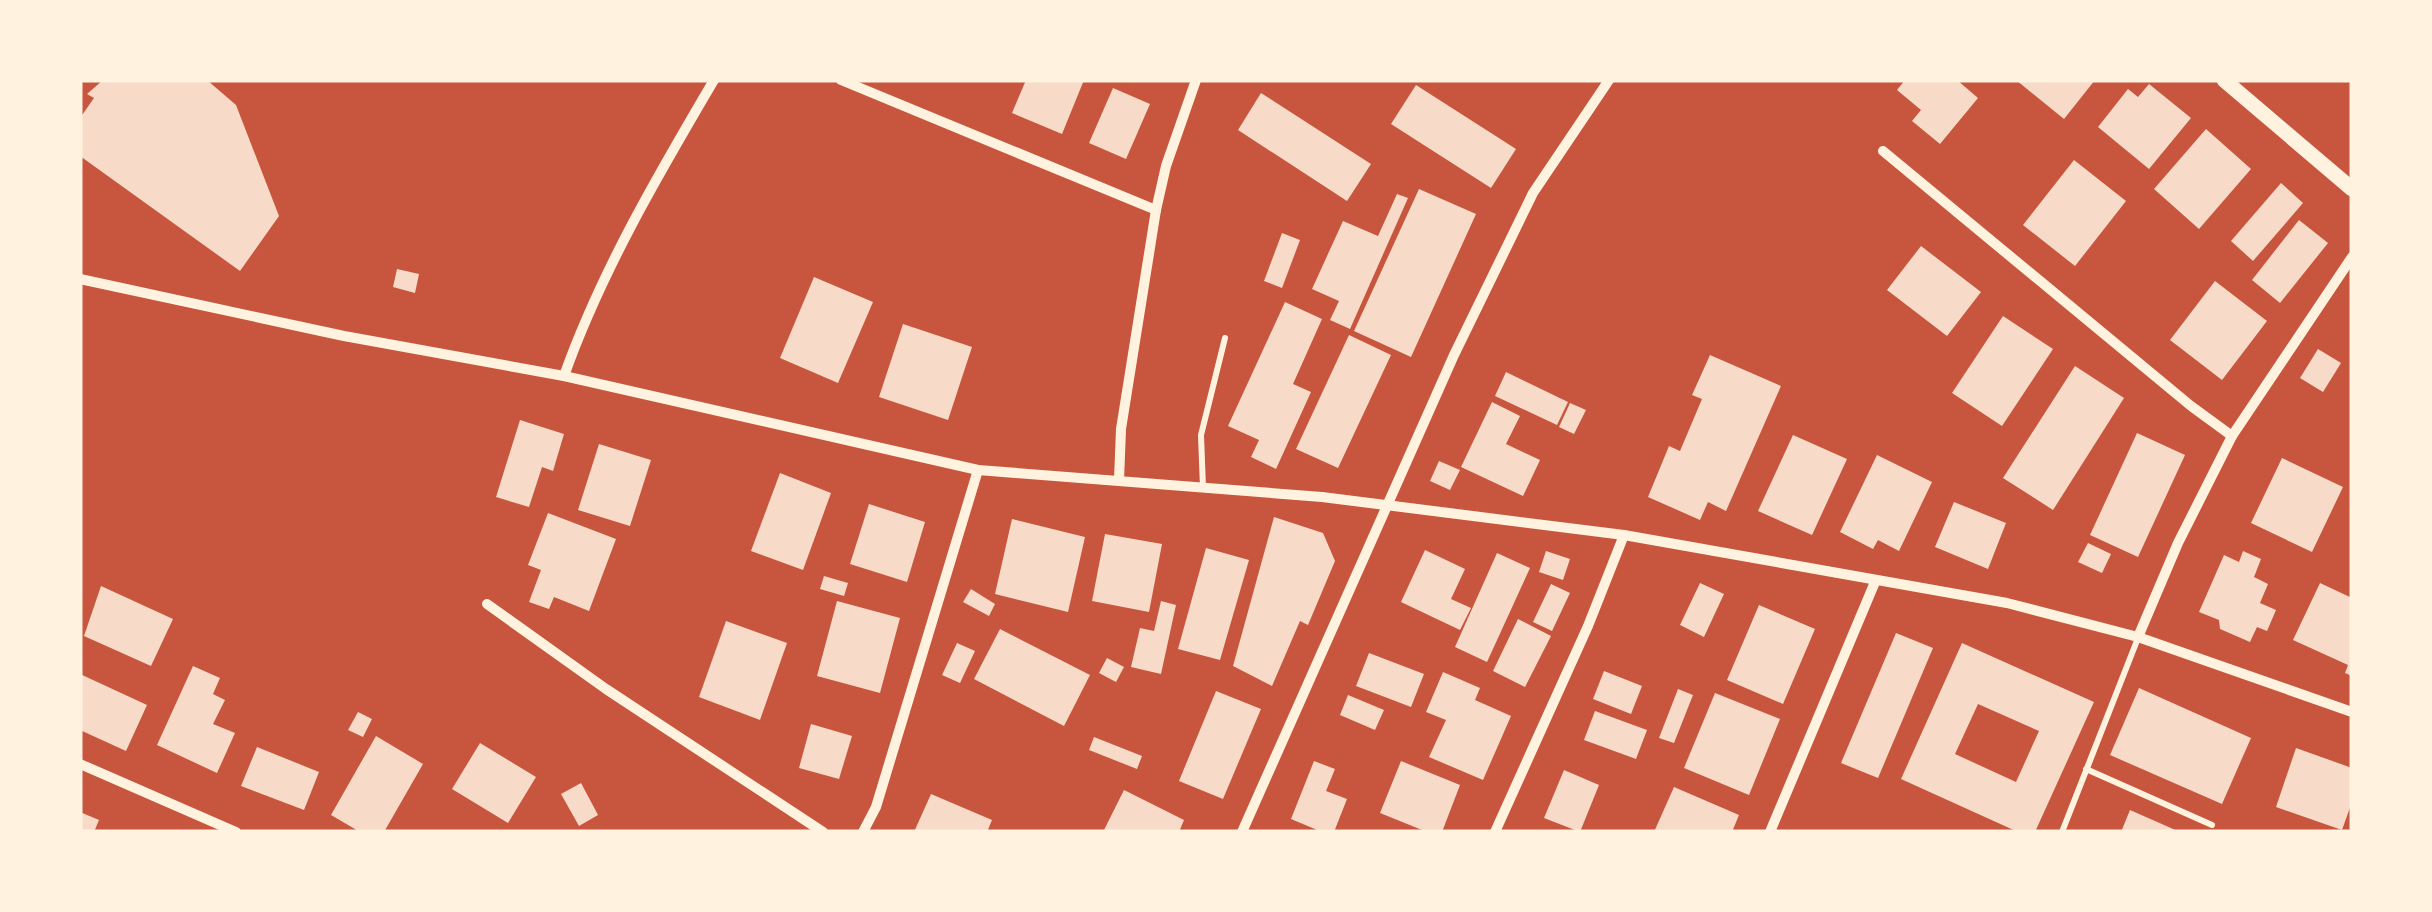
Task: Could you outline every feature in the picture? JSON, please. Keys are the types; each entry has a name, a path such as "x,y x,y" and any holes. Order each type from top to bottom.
{"street":[{"path":"564,376 586,316 658,174 714,80"},
{"path":"840,80 1156,210"},
{"path":"1118,480 1121,430 1156,210 1166,166 1196,80"},
{"path":"1242,832 1454,354 1534,192 1609,80"},
{"path":"2224,80 2352,190"},
{"path":"1884,151 2232,436"},
{"path":"2138,636 2178,543 2232,436 2352,258"},
{"path":"80,279 344,336 564,376 978,470 1322,497 1624,535 2007,603 2138,636 2352,712"},
{"path":"864,832 876,807 978,470"},
{"path":"1496,832 1624,535"},
{"path":"1770,832 1875,582"},
{"path":"487,604 606,689 823,832"},
{"path":"80,764 236,832"}],"lane":[{"path":"1202,488 1201,436 1226,338"},
{"path":"2062,832 2138,636"},
{"path":"2086,769 2212,824"}],"building":[{"path":"103,80 207,80 236,105 279,216 240,271 80,156 80,118 94,98 87,94"},
{"path":"1026,80 1084,80 1062,134 1012,113"},
{"path":"1905,80 1957,80 1978,98 1940,144 1912,121 1921,110 1897,90"},
{"path":"2016,80 2095,80 2064,119"},
{"path":"2149,84 2191,118 2149,169 2098,127 2128,89 2138,97"},
{"path":"1416,85 1516,149 1491,188 1391,124"},
{"path":"1113,88 1150,104 1126,159 1089,143"},
{"path":"1261,93 1371,164 1347,201 1238,130"},
{"path":"2206,129 2251,169 2199,229 2154,189"},
{"path":"2074,160 2126,201 2075,266 2023,225"},
{"path":"2281,183 2303,203 2253,261 2231,241"},
{"path":"1419,189 1476,214 1411,357 1354,331"},
{"path":"1397,194 1408,198 1350,329 1330,320 1339,301 1312,289 1343,221 1378,236"},
{"path":"2299,220 2328,243 2280,303 2252,280"},
{"path":"1282,233 1300,240 1282,288 1264,281"},
{"path":"1921,246 1981,292 1947,336 1887,290"},
{"path":"397,269 419,274 415,293 393,287"},
{"path":"814,277 873,302 838,383 780,358"},
{"path":"2215,281 2267,321 2222,380 2170,340"},
{"path":"1285,302 1322,319 1293,384 1311,392 1276,469 1251,457 1259,440 1228,426"},
{"path":"2003,316 2053,349 2002,426 1952,393"},
{"path":"903,324 972,347 948,420 879,397"},
{"path":"1349,335 1391,355 1338,468 1296,449"},
{"path":"2318,349 2341,363 2323,392 2300,378"},
{"path":"1710,355 1781,386 1726,511 1708,502 1700,520 1648,497 1669,446 1680,451 1702,399 1692,395"},
{"path":"2075,366 2124,398 2053,510 2003,478"},
{"path":"1506,372 1568,402 1557,425 1495,396"},
{"path":"1492,402 1520,416 1506,444 1540,460 1523,496 1461,467"},
{"path":"1570,403 1586,410 1574,434 1559,427"},
{"path":"520,420 564,434 553,471 542,467 529,507 496,497"},
{"path":"2137,433 2185,455 2138,557 2090,535"},
{"path":"1793,435 1847,459 1812,535 1758,511"},
{"path":"599,444 651,460 630,526 578,510"},
{"path":"1877,455 1932,482 1899,551 1878,540 1873,549 1840,532"},
{"path":"2282,458 2343,487 2312,552 2251,523"},
{"path":"1439,461 1460,470 1450,490 1430,481"},
{"path":"780,473 831,493 803,570 751,551"},
{"path":"1954,502 2006,523 1988,569 1935,547"},
{"path":"869,504 925,522 907,582 850,564"},
{"path":"548,513 616,539 589,611 554,597 549,609 529,602 541,570 528,565"},
{"path":"1274,517 1323,533 1335,561 1308,625 1300,621 1272,686 1233,666"},
{"path":"1012,519 1085,537 1068,612 995,594"},
{"path":"1105,534 1162,544 1149,612 1092,601"},
{"path":"2088,543 2111,554 2102,573 2078,562"},
{"path":"1206,548 1249,560 1220,660 1178,649"},
{"path":"1425,550 1465,569 1451,599 1471,608 1460,630 1401,602"},
{"path":"1546,551 1570,559 1563,580 1539,572"},
{"path":"2243,551 2261,559 2254,577 2268,584 2260,603 2276,610 2267,631 2257,627 2250,642 2220,629 2219,620 2199,612 2224,555 2239,562"},
{"path":"1497,553 1530,568 1487,662 1455,647"},
{"path":"824,576 848,583 844,596 820,589"},
{"path":"1700,583 1724,594 1704,637 1680,625"},
{"path":"2320,583 2352,598 2352,676 2345,673 2348,665 2293,640"},
{"path":"1551,584 1570,593 1552,631 1533,622"},
{"path":"101,586 173,619 151,666 84,636"},
{"path":"971,589 995,604 989,616 963,602"},
{"path":"837,601 900,618 880,693 817,676"},
{"path":"1161,601 1176,605 1161,674 1131,667 1140,628 1154,631"},
{"path":"1759,605 1815,629 1783,704 1727,680"},
{"path":"1518,619 1551,636 1525,687 1493,671"},
{"path":"726,621 787,643 760,720 699,697"},
{"path":"1000,629 1090,675 1064,726 974,679"},
{"path":"1896,633 1933,648 1878,778 1841,763"},
{"path":"957,643 975,651 960,683 942,675"},
{"path":"1962,643 2094,702 2035,832 2018,832 1901,779","holes":["1978,704 2039,731 2016,782 1955,754"]},
{"path":"1369,653 1424,674 1411,707 1356,686"},
{"path":"1107,658 1124,667 1116,682 1099,673"},
{"path":"193,666 220,678 213,694 225,700 213,724 235,733 217,773 157,745"},
{"path":"1604,671 1642,686 1631,714 1593,699"},
{"path":"1443,672 1480,688 1475,700 1511,716 1483,780 1429,757 1446,720 1426,712"},
{"path":"80,674 147,705 126,751 80,730"},
{"path":"2139,688 2251,738 2222,804 2110,755"},
{"path":"1678,689 1693,695 1674,743 1659,738"},
{"path":"1216,691 1261,709 1223,799 1179,781"},
{"path":"1715,693 1780,719 1749,795 1684,768"},
{"path":"1348,695 1384,710 1375,730 1340,715"},
{"path":"1595,711 1647,730 1636,759 1584,740"},
{"path":"358,712 372,719 363,737 348,730"},
{"path":"811,724 852,736 839,779 799,768"},
{"path":"376,736 423,764 384,832 360,832 331,815"},
{"path":"1094,737 1142,756 1137,769 1089,750"},
{"path":"480,743 536,777 508,823 452,789"},
{"path":"257,747 319,772 304,810 241,786"},
{"path":"2296,748 2352,768 2352,802 2342,830 2276,807"},
{"path":"1314,761 1335,769 1326,791 1347,799 1334,832 1322,832 1291,819"},
{"path":"1401,761 1460,785 1442,832 1427,832 1380,813"},
{"path":"1564,770 1599,785 1580,832 1544,818"},
{"path":"581,783 598,815 579,826 561,794"},
{"path":"1674,787 1739,815 1732,832 1654,832"},
{"path":"1124,790 1184,820 1179,832 1103,832"},
{"path":"931,794 992,820 987,832 914,832"},
{"path":"2130,810 2180,832 2121,832"},
{"path":"80,812 99,820 94,832 80,832"}]}
